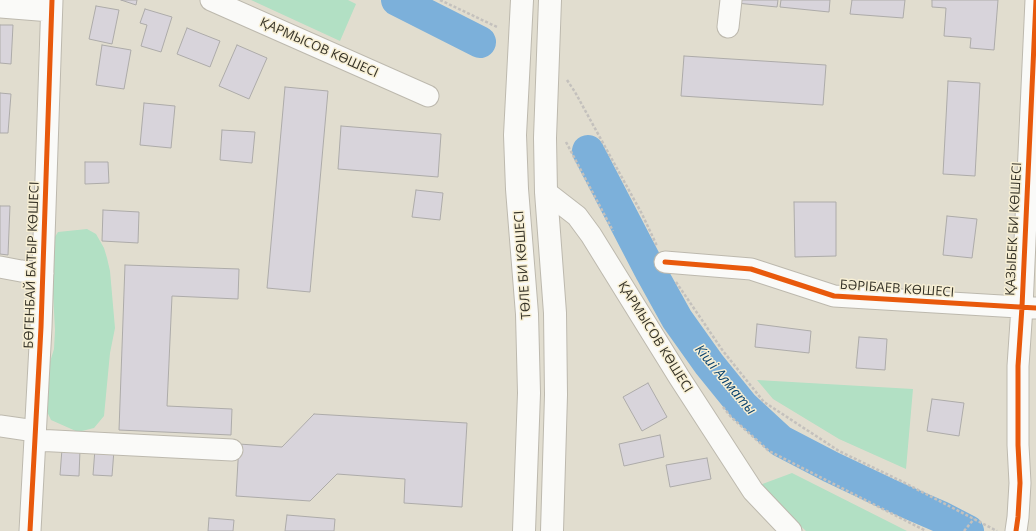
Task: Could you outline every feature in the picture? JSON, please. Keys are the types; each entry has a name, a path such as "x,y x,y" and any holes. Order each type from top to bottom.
{"main road":[{"name":"ТӨЛЕ БИ КӨШЕСІ","path":"522,0 515,135 517,189 527,314 529,393 524,531"},
{"path":"550,0 545,138 546,192 555,313 556,395 552,531"}],"street":[{"name":"ҚАРМЫСОВ КӨШЕСІ","path":"211,0 428,96"},
{"path":"728,27 730,0"},
{"name":"ҚАЗЫБЕК БИ КӨШЕСІ","path":"1016,531 1020,483 1018,444 1018,366 1029,308 1036,0"},
{"path":"0,7 52,5"},
{"name":"БӨГЕНБАЙ БАТЫР КӨШЕСІ","path":"30,531 41,327 52,5"},
{"name":"ҚАРМЫСОВ КӨШЕСІ","path":"546,192 577,216 591,235 678,376 753,491 791,531"},
{"name":"БӘРІБАЕВ КӨШЕСІ","path":"665,262 751,269 834,296 1029,308"},
{"path":"0,267 43,273"},
{"path":"0,426 35,436 232,450"}],"path":[{"path":"440,0 497,27"},
{"path":"564,74 576,92 642,214 671,275 723,351 764,402 839,451 901,481 997,531"},
{"path":"565,141 616,237"},
{"path":"721,404 731,417 770,451 926,531"},
{"path":"964,531 974,518"}],"green space":[{"path":"251,0 348,0 356,4 340,41"},
{"path":"87,229 96,234 104,248 107,258 110,271 115,328 110,353 104,416 94,428 78,432 51,420 41,399 45,378 54,349 55,330 52,274 53,240 58,232"},
{"path":"757,380 913,389 906,469 839,439 773,399"},
{"path":"792,473 907,531 806,531 757,486"}],"building":[{"path":"121,0 137,0 136,5"},
{"path":"736,0 778,0 777,7 736,3"},
{"path":"781,0 830,0 829,12 780,7"},
{"path":"852,0 905,0 903,18 850,14"},
{"path":"932,0 998,0 994,50 970,48 971,38 944,36 946,8 932,7"},
{"path":"96,6 119,10 112,44 89,39"},
{"path":"145,9 172,17 161,52 141,46 147,25 140,23"},
{"path":"0,25 13,25 11,64 0,63"},
{"path":"187,28 220,41 210,67 177,54"},
{"path":"102,45 131,50 124,89 96,85"},
{"path":"237,45 267,58 249,99 219,86"},
{"path":"684,56 826,65 823,105 681,96"},
{"path":"948,81 980,83 975,176 943,174"},
{"path":"285,87 328,91 310,292 267,288"},
{"path":"0,93 11,94 8,133 0,133"},
{"path":"144,103 175,106 171,148 140,145"},
{"path":"341,126 441,134 438,177 338,169"},
{"path":"222,130 255,132 252,163 220,160"},
{"path":"85,162 108,162 109,183 85,184"},
{"path":"416,190 443,193 440,220 412,217"},
{"path":"794,202 836,202 836,256 795,257"},
{"path":"0,206 10,206 8,255 0,254"},
{"path":"103,210 139,212 138,243 102,241"},
{"path":"947,216 977,219 972,258 943,255"},
{"path":"125,265 239,269 238,299 172,296 167,406 232,409 231,435 119,430"},
{"path":"757,324 811,331 809,353 755,347"},
{"path":"859,337 887,339 885,370 856,368"},
{"path":"648,383 667,417 642,431 623,397"},
{"path":"932,399 964,403 959,436 927,431"},
{"path":"314,414 467,423 462,507 404,503 405,479 337,474 310,501 236,496 239,444 282,447"},
{"path":"660,435 664,457 624,466 619,444"},
{"path":"62,449 80,450 79,476 60,475"},
{"path":"95,449 114,450 112,476 93,475"},
{"path":"707,458 711,479 670,487 666,465"},
{"path":"287,515 335,519 334,531 285,531"},
{"path":"209,518 234,520 233,531 208,531"}],"waterway":[{"name":"Кіші Алматы","path":"397,0 480,42"},
{"name":"Кіші Алматы","path":"588,151 677,319 709,364 743,406 781,441 831,467 941,517 968,531"}],"cycle path":[{"path":"30,531 41,327 52,0"},
{"path":"1016,531 1020,483 1018,445 1018,366 1036,0"},
{"path":"665,262 751,269 834,296 1036,308"}]}
